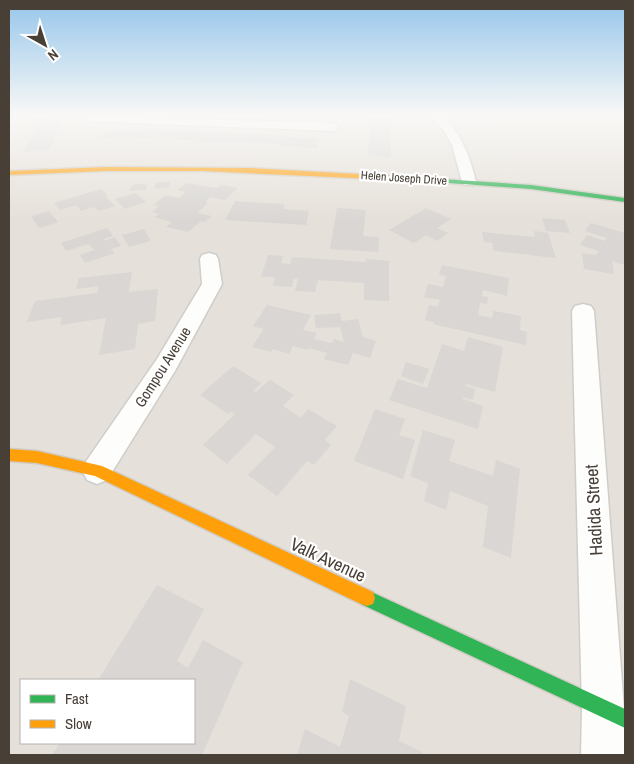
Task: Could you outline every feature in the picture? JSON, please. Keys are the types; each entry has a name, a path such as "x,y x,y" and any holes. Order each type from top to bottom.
{"street":[{"name":"Helen Joseph Drive","path":"462,150 469,182"},
{"name":"Helen Joseph Drive","path":"9,173 117,168 279,170 469,182 625,200"},
{"name":"Gompou Avenue","path":"97,470 166,365 212,284 209,259"},
{"name":"Hadida Street","path":"583,311 614,714 603,755"},
{"name":"Valk Avenue","path":"9,455 37,457 97,470 614,714"}],"shaded area":[{"path":"9,150 625,150 625,755 9,755"}],"building":[{"path":"24,150 49,150 49,150 23,152"},
{"path":"368,150 391,150 391,157 368,155"},
{"path":"170,181 170,187 155,189 155,183"},
{"path":"147,183 146,190 130,191 132,185"},
{"path":"187,183 217,188 221,185 238,188 225,200 210,197 205,202 208,203 197,213 212,216 205,222 201,221 188,232 166,227 172,222 154,217 159,214 152,212 159,206 153,205 166,195 179,198 186,192 177,190"},
{"path":"101,189 108,195 105,196 115,206 99,211 94,207 81,211 77,205 60,210 54,203"},
{"path":"136,193 146,202 125,209 115,199"},
{"path":"235,201 285,204 283,209 309,211 306,225 225,220"},
{"path":"337,208 366,210 363,236 379,237 378,252 330,249"},
{"path":"426,208 451,219 437,228 448,233 437,241 426,235 414,243 389,230"},
{"path":"49,211 58,222 39,228 31,216"},
{"path":"542,218 565,220 570,233 546,231"},
{"path":"591,223 625,233 625,265 612,261 614,274 584,269 582,253 596,255 599,251 580,245 587,235 605,241 607,238 585,231"},
{"path":"107,228 113,236 104,239 105,241 115,237 121,246 111,249 115,253 85,263 80,255 94,250 89,244 66,251 61,243"},
{"path":"144,229 151,241 129,247 122,235"},
{"path":"534,231 548,233 556,258 494,251 492,243 484,242 482,232 535,237"},
{"path":"268,255 283,256 281,263 290,264 292,257 366,262 366,259 389,261 389,301 364,300 364,283 318,280 315,292 295,291 298,279 294,279 292,287 273,286 275,277 261,277"},
{"path":"442,265 509,278 507,296 483,290 482,296 488,297 487,304 480,303 478,315 492,318 494,311 521,316 520,330 527,332 526,345 433,324 434,322 425,320 429,305 438,307 440,300 424,297 428,284 443,287 446,276 439,275"},
{"path":"132,272 129,292 158,289 155,321 138,324 135,349 99,355 106,318 60,325 62,317 27,322 35,301 97,293 99,286 76,289 79,278"},
{"path":"267,305 311,315 303,330 317,333 314,339 332,343 334,339 344,342 340,327 316,328 314,315 340,313 342,321 358,319 363,337 376,341 370,358 353,353 348,365 324,359 327,353 309,348 308,350 293,346 289,354 273,349 271,352 252,347 264,329 253,326"},
{"path":"468,337 503,347 495,392 466,384 466,386 475,389 473,400 463,397 463,399 483,406 478,429 389,400 398,379 427,388 442,344 464,351"},
{"path":"406,362 429,369 423,384 401,376"},
{"path":"233,366 261,383 253,391 256,392 270,380 294,395 283,406 301,418 308,409 337,426 325,440 331,445 314,465 307,461 277,496 248,475 275,447 256,434 227,464 203,445 235,414 231,412 228,414 200,395"},
{"path":"375,409 405,419 399,435 415,440 403,479 354,461"},
{"path":"423,430 455,440 449,461 493,476 496,460 520,469 511,558 483,547 488,506 450,491 446,510 424,501 428,483 410,476"},
{"path":"157,585 204,609 177,661 188,668 203,640 243,662 202,755 52,755 59,744 195,744 195,679 99,679"},
{"path":"350,679 406,706 399,741 422,752 421,755 297,755 305,729 340,747 349,716 342,712"}],"traffic: fast":[{"path":"396,178 531,187 625,200"},
{"path":"367,598 625,719"}],"traffic: slow":[{"path":"9,173 154,168 299,172 396,178"},
{"path":"9,455 37,457 97,470 367,598"}]}
